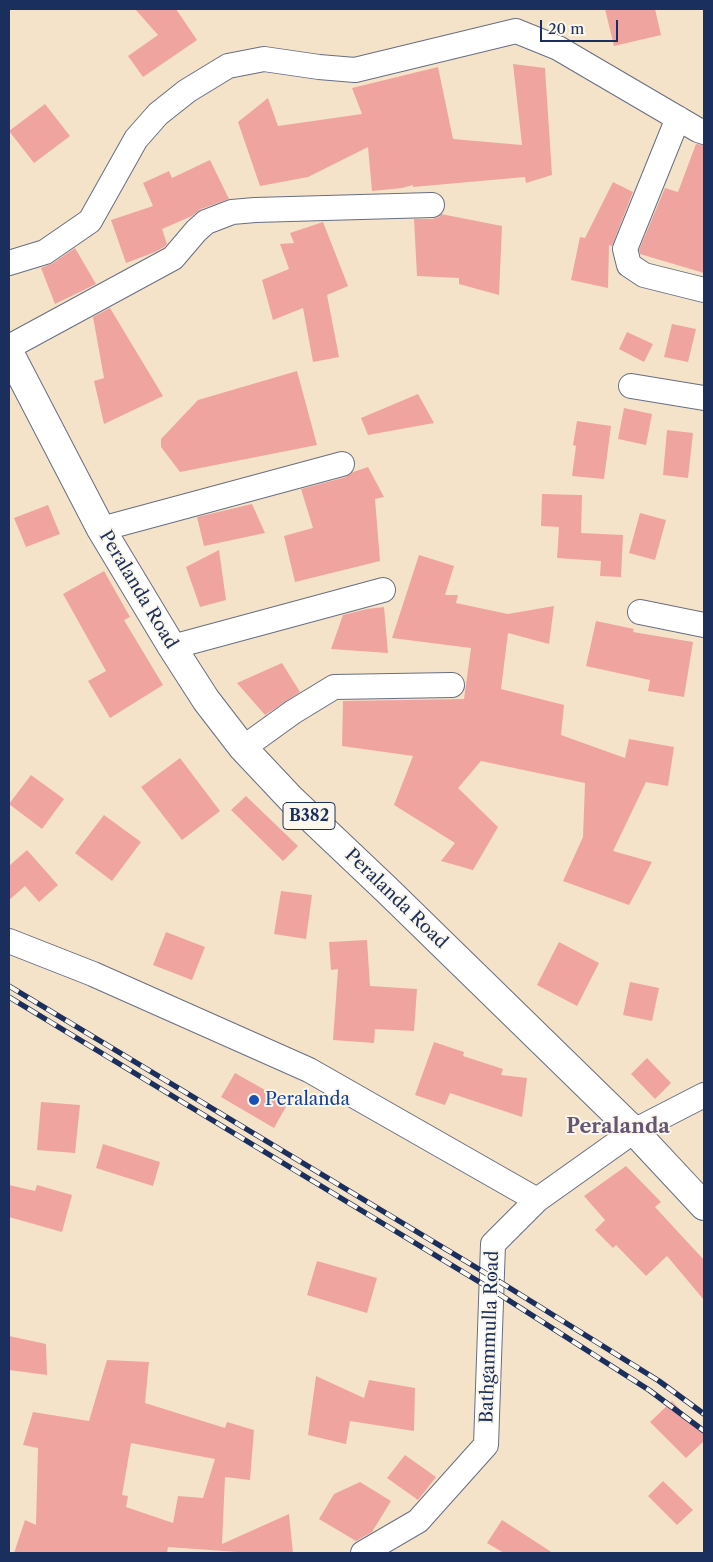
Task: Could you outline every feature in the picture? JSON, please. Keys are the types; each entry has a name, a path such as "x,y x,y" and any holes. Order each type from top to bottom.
{"main road":[{"name":"Peralanda Road","path":"9,352 101,529 206,700 243,748 292,800 634,1131 704,1206"}],"street":[{"path":"9,263 45,252 90,221 136,139 158,114 187,91 228,66 264,59 355,70 516,31 558,48 704,132"},
{"path":"678,118 625,249 628,265 644,275 704,290"},
{"path":"9,347 173,258 206,222 232,212 432,205"},
{"path":"631,386 704,398"},
{"path":"101,529 342,464"},
{"path":"172,647 383,590"},
{"path":"640,612 704,625"},
{"path":"243,748 293,712 334,687 452,685"},
{"path":"9,941 93,974 309,1070 537,1200"},
{"name":"Bathgammulla Road","path":"363,1553 418,1521 486,1445 493,1244 537,1200 634,1131 704,1095"}],"building":[{"path":"135,9 176,9 197,40 143,77 128,56 158,35"},
{"path":"605,9 655,9 661,35 614,46"},
{"path":"513,64 545,68 552,175 526,183 525,177 413,187 413,185 372,191 368,147 308,177 260,186 238,122 268,98 278,126 362,114 352,88 438,67 453,139 522,145"},
{"path":"45,104 70,136 34,163 9,131"},
{"path":"696,144 704,145 704,273 640,254 639,250 665,188 678,192"},
{"path":"210,160 229,199 201,209 192,216 162,229 167,244 164,247 126,263 111,220 153,206 143,183 169,171 172,178"},
{"path":"613,182 633,192 612,246 609,245 608,288 571,280 580,237 585,238"},
{"path":"441,214 502,226 499,295 459,284 459,278 417,276 414,219 432,219 439,217"},
{"path":"323,222 348,286 327,295 339,357 313,362 303,308 273,320 262,280 289,269 280,244 294,243 290,233"},
{"path":"75,248 96,284 55,304 41,268 53,263"},
{"path":"110,308 163,396 104,424 94,381 104,378 93,317"},
{"path":"672,324 696,329 688,362 664,357"},
{"path":"627,332 653,344 644,362 619,349"},
{"path":"297,371 317,445 180,472 161,447 161,439 198,400"},
{"path":"418,394 434,423 368,435 361,418"},
{"path":"624,408 652,414 646,445 618,439"},
{"path":"577,421 611,426 604,479 572,476 576,446 573,445"},
{"path":"667,430 693,433 688,478 663,475"},
{"path":"368,467 384,497 375,499 380,561 295,582 284,536 313,528 301,489 346,477 353,472"},
{"path":"542,494 582,495 581,533 623,535 621,577 600,576 601,561 557,558 559,527 541,526"},
{"path":"252,504 265,533 204,546 197,517"},
{"path":"48,505 60,534 26,547 14,518"},
{"path":"640,513 666,520 655,560 629,553"},
{"path":"219,550 226,600 200,607 186,567"},
{"path":"419,555 454,566 445,595 458,595 456,603 508,614 554,606 549,644 508,633 501,689 564,705 561,735 625,758 629,739 674,747 668,786 646,782 613,851 652,862 629,905 563,881 583,837 585,783 481,761 458,788 498,827 473,870 441,861 455,843 394,805 413,756 342,746 343,701 464,699 471,648 392,638"},
{"path":"104,571 130,617 124,620 163,685 110,718 88,681 106,671 63,594"},
{"path":"384,607 388,653 331,649 343,615"},
{"path":"596,621 634,629 633,632 693,642 684,697 648,691 650,680 586,666"},
{"path":"282,663 300,692 265,715 237,683"},
{"path":"180,758 220,811 182,840 141,787"},
{"path":"31,775 64,799 42,829 9,804"},
{"path":"246,796 298,846 283,861 231,810"},
{"path":"104,815 141,842 112,881 75,853"},
{"path":"27,850 58,885 39,902 25,886 9,900 9,866"},
{"path":"281,891 312,895 306,939 274,934"},
{"path":"166,932 205,947 192,980 153,965"},
{"path":"367,940 370,986 417,989 414,1031 375,1029 374,1043 333,1040 338,969 331,970 329,942"},
{"path":"559,942 599,963 577,1006 537,985"},
{"path":"630,982 659,988 652,1021 623,1015"},
{"path":"434,1042 464,1052 463,1056 503,1069 501,1075 527,1078 522,1117 450,1093 445,1105 415,1095"},
{"path":"647,1058 671,1083 655,1099 631,1074"},
{"name":"Peralanda","path":"235,1073 288,1103 274,1128 221,1097"},
{"path":"41,1102 80,1105 75,1153 37,1150"},
{"path":"103,1144 160,1162 153,1186 96,1168"},
{"path":"626,1166 661,1202 655,1207 704,1260 704,1300 667,1256 646,1276 616,1245 613,1248 595,1230 605,1220 584,1196"},
{"path":"9,1185 35,1191 37,1185 72,1195 62,1232 9,1217"},
{"path":"317,1261 377,1278 367,1313 307,1295"},
{"path":"9,1336 46,1344 47,1375 9,1370"},
{"path":"107,1360 149,1362 145,1403 225,1428 227,1422 254,1430 250,1480 225,1477 222,1544 289,1514 293,1553 251,1553 168,1547 167,1553 14,1553 25,1520 36,1525 38,1448 23,1445 33,1412 89,1421","holes":["131,1443 215,1459 203,1498 178,1496 173,1523 126,1507 128,1496 122,1495"]},
{"path":"316,1376 364,1398 369,1380 415,1388 414,1431 350,1421 346,1444 308,1435"},
{"path":"672,1401 704,1435 704,1441 686,1458 650,1422"},
{"path":"405,1455 436,1477 418,1500 387,1478"},
{"path":"663,1481 693,1510 677,1525 648,1496"},
{"path":"360,1482 391,1501 372,1532 356,1541 319,1519 334,1494"},
{"path":"502,1520 553,1553 504,1553 487,1543"}],"railway":[{"path":"9,986 492,1277 659,1381 704,1414"},
{"path":"9,997 491,1289 649,1390 704,1431"}],"place":[{"name":"Peralanda","path":"254,1100"}],"district":[{"name":"Peralanda","path":"618,1127"}]}
